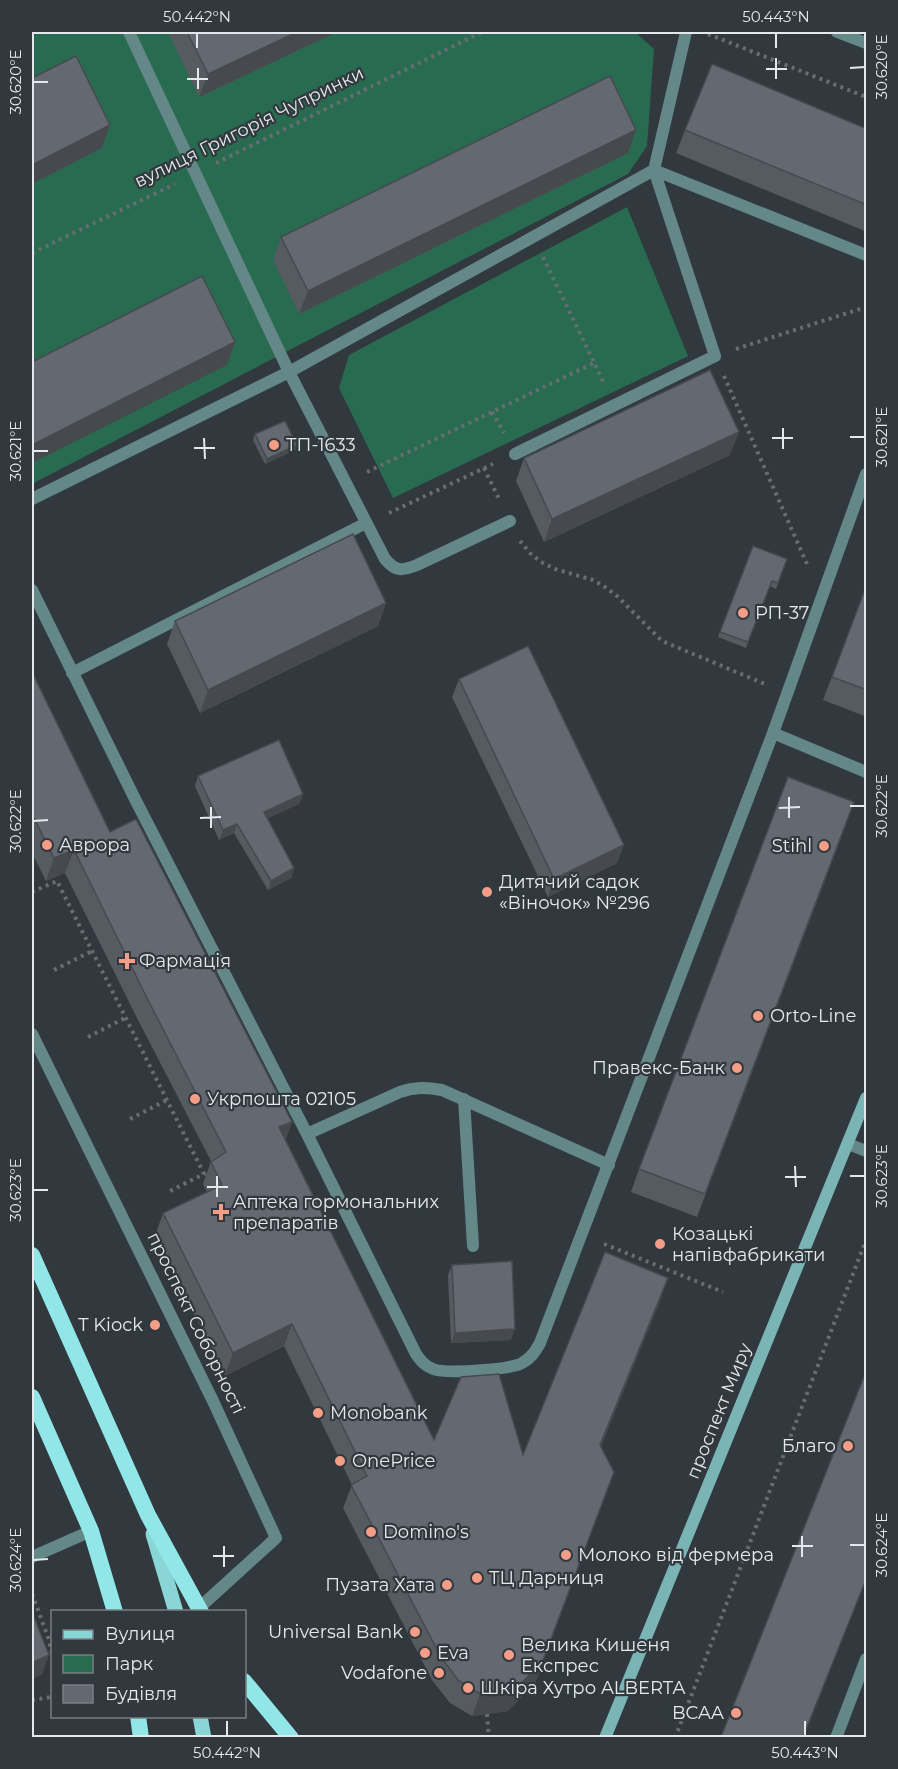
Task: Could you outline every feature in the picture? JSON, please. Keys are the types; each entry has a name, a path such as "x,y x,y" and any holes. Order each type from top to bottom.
{"highway":[{"name":"проспект Соборності","path":"32,1255 148,1515 200,1610"},
{"path":"32,1397 91,1531 115,1610"},
{"path":"246,1683 291,1737"},
{"path":"138,1718 141,1737"}],"main road":[{"name":"проспект Миру","path":"605,1737 867,1098"},
{"name":"проспект Соборності","path":"148,1515 176,1610"},
{"path":"200,1718 204,1737"}],"street":[{"path":"129,32 289,372 366,523 392,568 403,570 417,565 510,521"},
{"path":"514,454 715,356 654,170 686,32"},
{"path":"837,32 867,43"},
{"path":"32,499 289,372 654,170"},
{"path":"654,170 867,255"},
{"path":"32,590 416,1354 423,1364 435,1370 510,1368 534,1355 540,1343 773,734 867,474"},
{"path":"72,673 366,523"},
{"path":"773,734 867,772"},
{"name":"проспект Соборності","path":"32,1034 213,1401 276,1538 200,1610"},
{"path":"307,1134 400,1092 414,1087 429,1088 442,1090 609,1165"},
{"path":"464,1100 473,1246"},
{"path":"848,1144 867,1151"},
{"path":"32,1557 91,1531"},
{"path":"836,1737 867,1659"}],"path":[{"name":"вулиця Григорія Чупринки","path":"32,254 482,32"},
{"path":"701,32 867,97"},
{"path":"533,237 615,405"},
{"path":"822,597 715,356 867,307"},
{"path":"346,483 596,362"},
{"path":"366,523 514,454"},
{"path":"484,468 522,544 541,562 605,587 662,641 788,694"},
{"path":"32,892 57,881 204,1174 166,1193"},
{"path":"54,970 92,951"},
{"path":"88,1036 125,1017"},
{"path":"130,1119 166,1100"},
{"path":"581,1234 723,1292"},
{"path":"675,1737 867,1240"},
{"path":"32,1594 51,1650"},
{"path":"32,1700 51,1697"},
{"path":"487,1714 489,1737"}],"green space":[{"path":"41,32 635,32 654,49 647,146 628,174 32,484 32,36"},
{"path":"627,207 688,356 393,498 339,388 349,355"}],"building":[{"path":"187,32 297,32 208,74"},
{"path":"76,56 110,125 32,165 32,78"},
{"path":"712,64 867,129 867,205 685,130"},
{"path":"610,76 636,130 308,291 281,237"},
{"path":"202,276 235,342 32,445 32,362"},
{"path":"710,370 739,432 552,519 524,458"},
{"name":"ТП-1633","path":"285,421 297,445 267,459 255,434"},
{"path":"353,534 386,603 208,690 175,621"},
{"name":"РП-37","path":"753,546 787,559 778,583 772,581 748,642 720,632"},
{"path":"867,584 867,690 832,677"},
{"path":"528,646 624,845 554,879 459,679"},
{"path":"32,672 110,832 136,819 292,1122 279,1127 434,1440 461,1377 499,1374 523,1455 605,1252 668,1278 600,1445 614,1472 543,1660 516,1689 480,1694 458,1680 441,1657 351,1485 367,1476 292,1324 233,1353 163,1213 222,1185 211,1162 226,1152 74,850 54,858 32,814"},
{"path":"279,740 303,794 264,812 294,868 271,881 237,824 223,830 198,776"},
{"path":"788,777 854,802 705,1194 639,1169"},
{"path":"512,1261 515,1329 455,1333 452,1265"},
{"path":"867,1369 867,1577 803,1737 721,1737"},
{"path":"32,1612 49,1655 32,1663"}],"place":[{"name":"ТП-1633","path":"274,445"},
{"name":"РП-37","path":"743,613"},
{"name":"Аврора","path":"47,845"},
{"name":"Stihl","path":"824,846"},
{"name":"Дитячий садок «Віночок» №296","path":"487,892"},
{"name":"Фармація","path":"127,961"},
{"name":"Orto-Line","path":"758,1016"},
{"name":"Правекс-Банк","path":"737,1068"},
{"name":"Укрпошта 02105","path":"195,1099"},
{"name":"Аптека гормональних препаратів","path":"221,1212"},
{"name":"Козацькі напівфабрикати","path":"660,1244"},
{"name":"T Kiock","path":"155,1325"},
{"name":"Monobank","path":"318,1413"},
{"name":"Благо","path":"848,1446"},
{"name":"OnePrice","path":"340,1461"},
{"name":"Domino's","path":"371,1532"},
{"name":"Молоко від фермера","path":"566,1555"},
{"name":"ТЦ Дарниця","path":"477,1578"},
{"name":"Пузата Хата","path":"447,1585"},
{"name":"Universal Bank","path":"415,1632"},
{"name":"Eva","path":"425,1653"},
{"name":"Велика Кишеня Експрес","path":"509,1655"},
{"name":"Vodafone","path":"439,1673"},
{"name":"Шкіра Хутро ALBERTA","path":"468,1688"},
{"name":"BCAA","path":"736,1713"}]}
